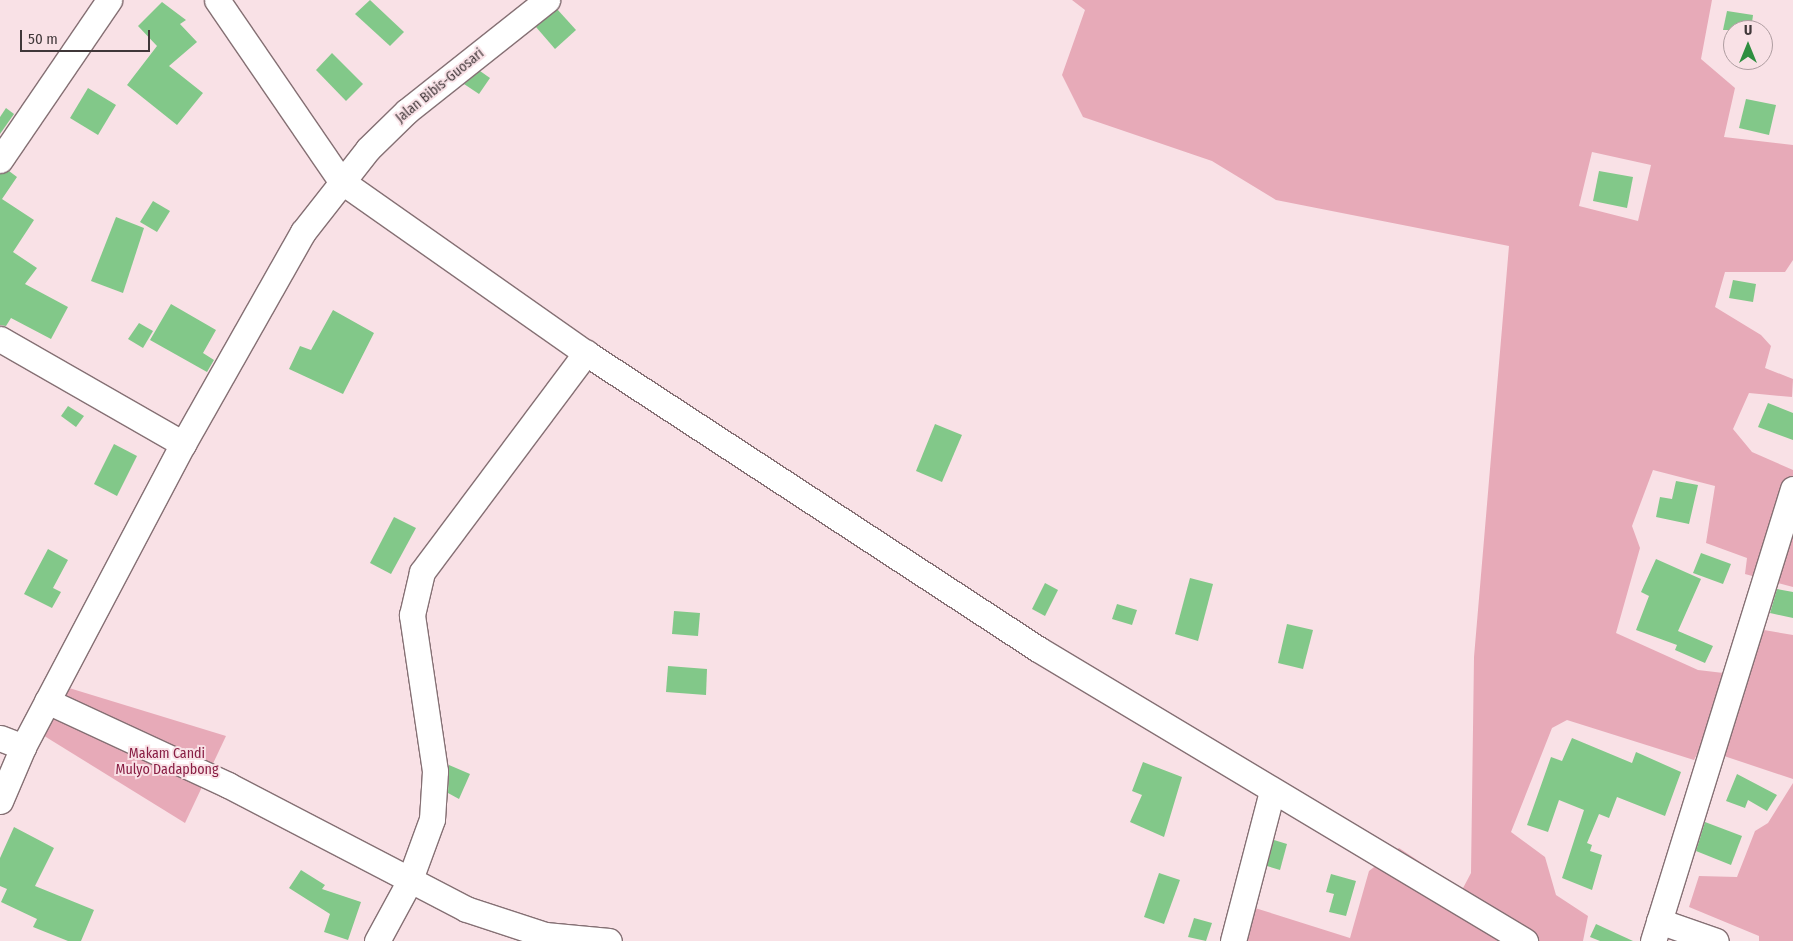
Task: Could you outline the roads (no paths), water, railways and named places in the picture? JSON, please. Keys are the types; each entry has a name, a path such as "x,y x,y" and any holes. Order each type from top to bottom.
{"street":[{"path":"0,160 109,0"},
{"path":"217,0 341,181 586,353 1038,649 1272,791 1526,941"},
{"name":"Jalan Bibis-Guosari","path":"0,801 23,748 183,444 303,232 341,181 407,111 547,0"},
{"path":"0,339 183,444"},
{"path":"377,941 409,882 432,819 435,785 413,636 414,594 422,572 586,353"},
{"path":"1716,941 1656,931 1793,489"},
{"path":"48,701 228,785 409,882 511,927 609,941"},
{"path":"0,738 23,748"},
{"path":"1233,941 1272,791"}],"park label":[{"name":"Makam Candi Mulyo Dadapbong","path":"167,762"}]}
